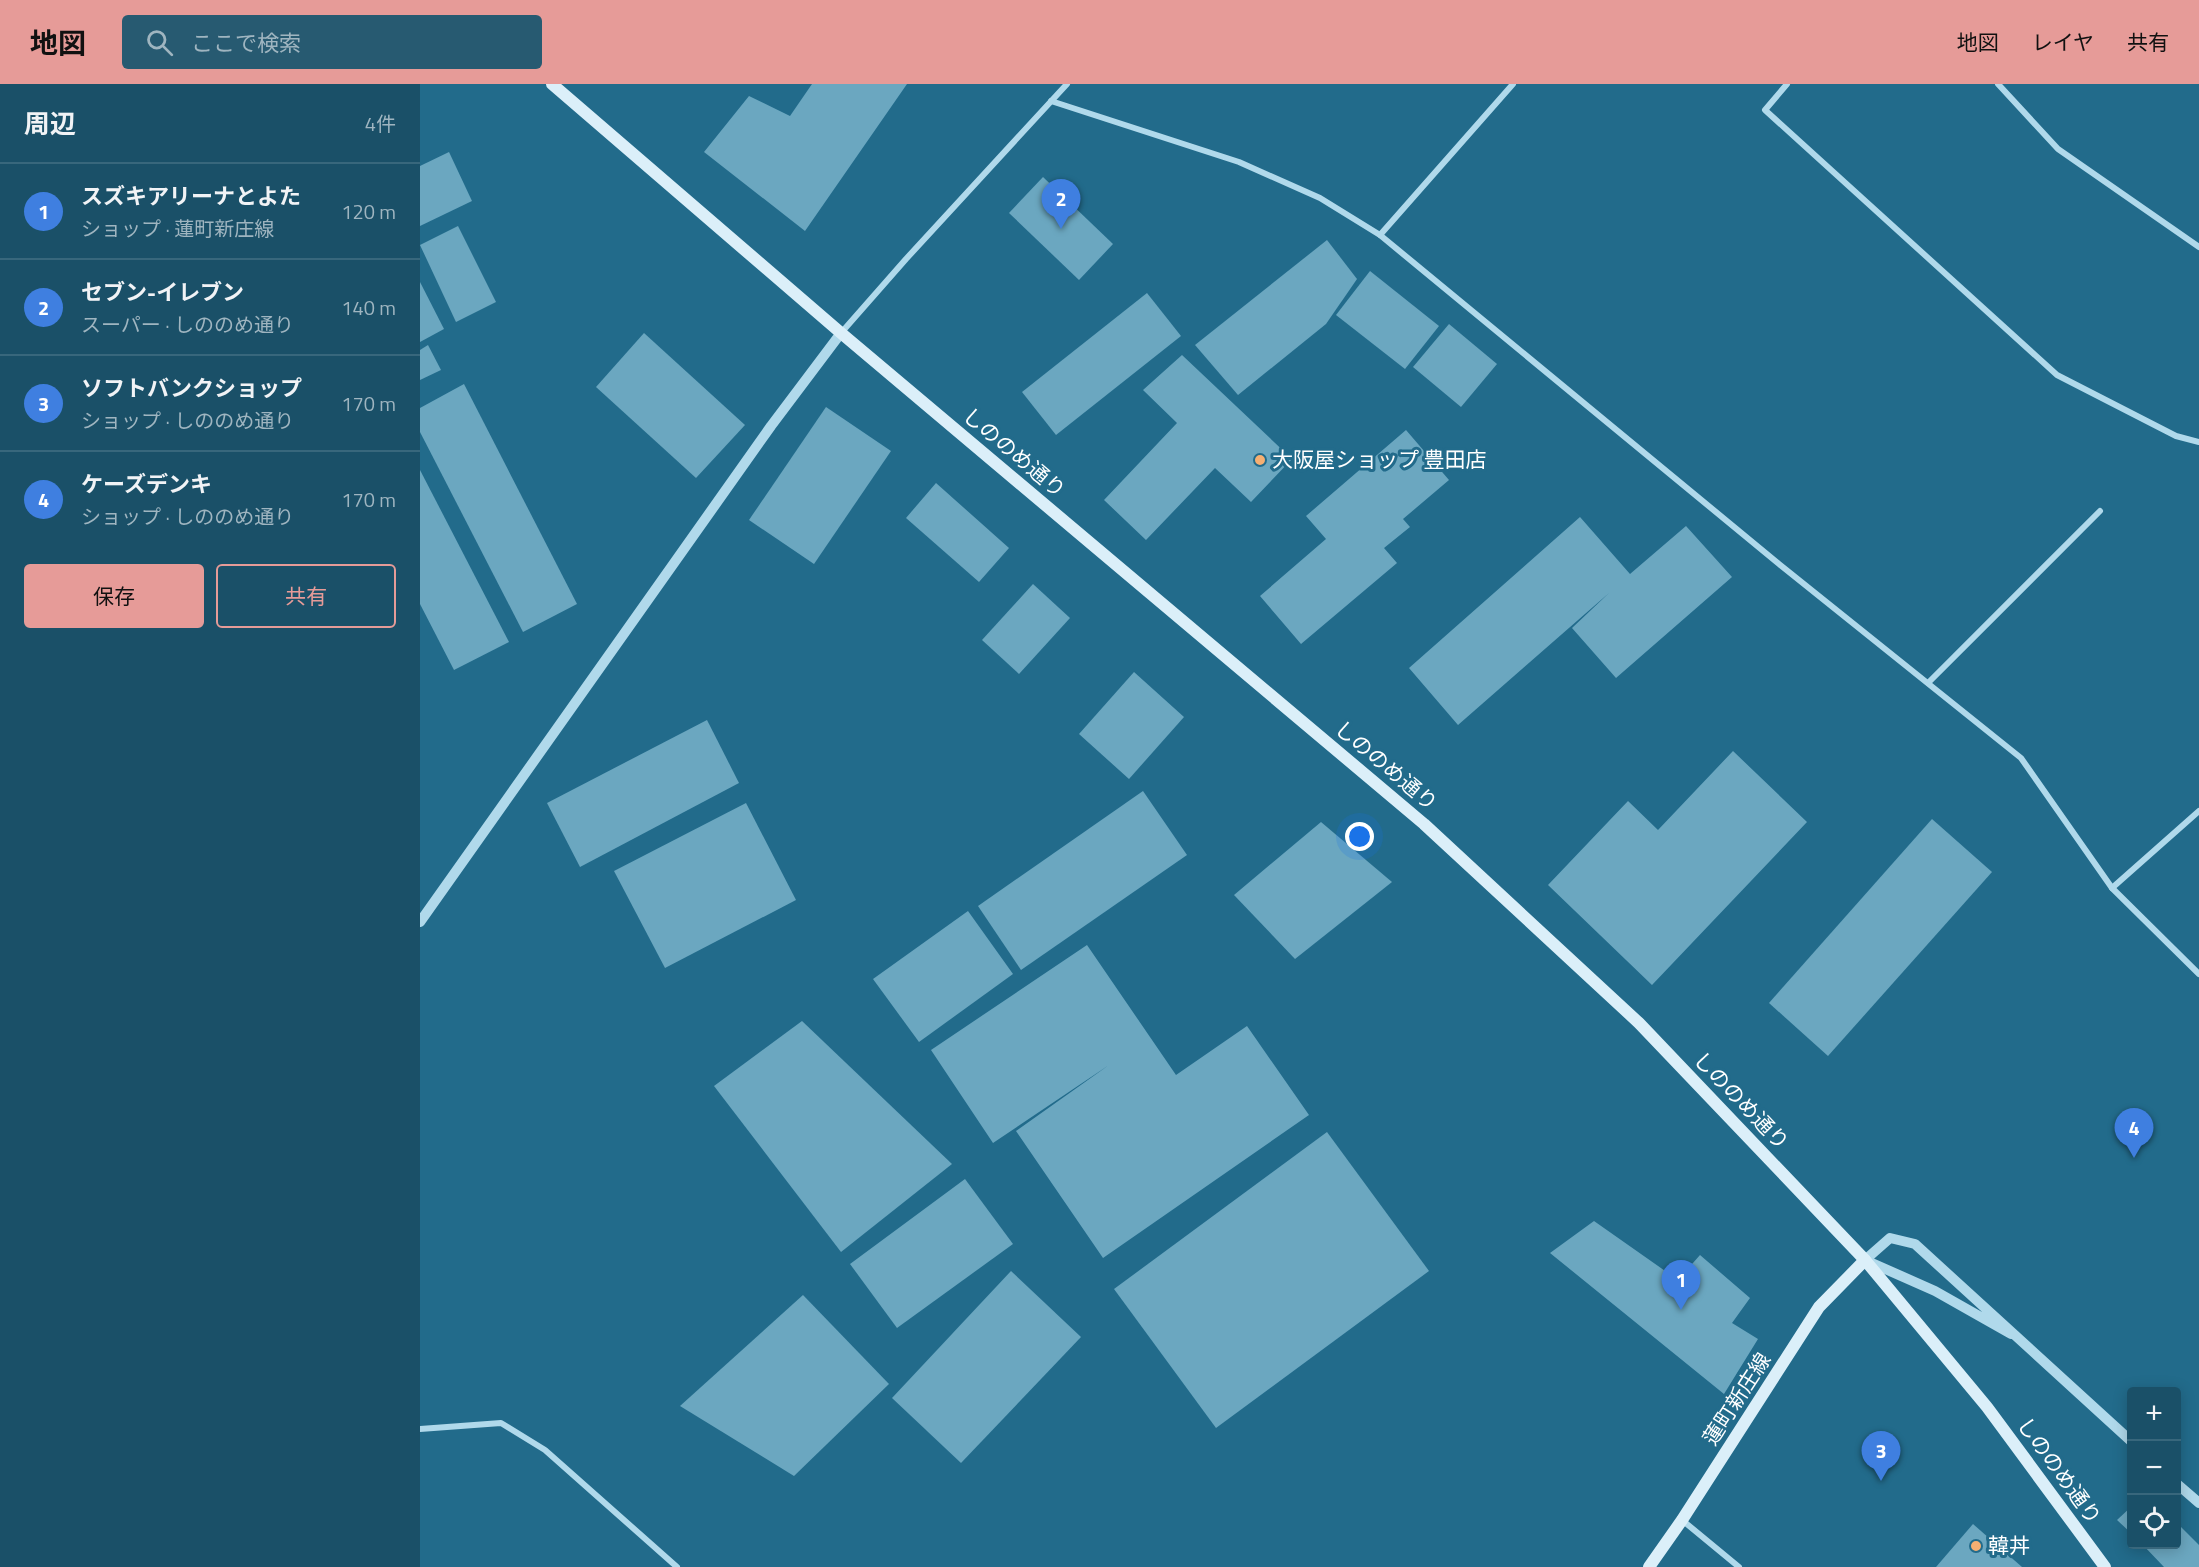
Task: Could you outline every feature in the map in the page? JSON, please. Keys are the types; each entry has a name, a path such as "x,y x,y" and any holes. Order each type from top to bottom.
{"main road":[{"name":"しののめ通り","path":"552,84 841,333 1424,824 1640,1023 1865,1260 1987,1407 2105,1567"},
{"name":"蓮町新庄線","path":"1649,1567 1682,1520 1819,1307 1865,1260"}],"street":[{"path":"420,922 771,426 841,333 1067,84"},
{"path":"1380,235 1513,84"},
{"path":"1787,84 1765,110 2057,375 2176,436 2199,442"},
{"path":"1998,84 2058,149 2199,247"},
{"path":"1051,101 1239,162 1320,198 1380,235 1770,556 2021,758 2112,888 2199,974"},
{"path":"1928,683 2100,511"},
{"path":"2112,888 2199,811"},
{"path":"2012,1334 1935,1291 1865,1260 1890,1238 1914,1244 2131,1441"},
{"path":"420,1429 501,1423 545,1450 677,1567"},
{"path":"2181,1487 2199,1503"},
{"path":"1682,1520 1739,1567"}],"building":[{"path":"812,84 907,84 805,231 704,152 749,96 790,116"},
{"path":"449,152 472,201 420,226 420,166"},
{"path":"1043,177 1113,244 1079,280 1009,213"},
{"path":"458,226 496,302 456,322 420,245"},
{"path":"1327,240 1357,279 1326,324 1238,395 1195,345"},
{"path":"1370,271 1439,326 1405,369 1336,315"},
{"path":"420,282 444,329 420,342"},
{"path":"1147,293 1181,336 1056,435 1022,392"},
{"path":"1449,324 1497,364 1461,407 1413,367"},
{"path":"644,333 745,425 696,478 596,387"},
{"path":"428,345 441,370 420,380 420,350"},
{"path":"1182,355 1292,459 1251,502 1215,468 1146,540 1104,500 1177,423 1143,390"},
{"path":"464,384 577,604 523,632 420,432 420,408"},
{"path":"826,407 891,451 814,564 749,520"},
{"path":"1406,430 1449,480 1403,519 1410,527 1384,548 1397,563 1301,644 1260,596 1326,539 1306,516"},
{"path":"420,470 509,642 454,670 420,604"},
{"path":"936,483 1009,548 979,582 906,518"},
{"path":"1580,517 1630,574 1686,526 1732,577 1616,678 1572,628 1609,593 1458,725 1409,668"},
{"path":"1033,584 1070,618 1019,674 982,640"},
{"path":"1134,672 1184,717 1129,779 1079,734"},
{"path":"707,720 739,783 580,867 547,803"},
{"path":"1733,751 1807,822 1652,985 1548,885 1628,801 1658,830"},
{"path":"1143,791 1187,855 1021,970 978,906"},
{"path":"746,803 796,900 665,968 614,871"},
{"path":"1932,819 1992,872 1828,1056 1769,1003"},
{"path":"1321,822 1392,882 1295,959 1234,895"},
{"path":"968,911 1013,974 919,1042 873,979"},
{"path":"1087,945 1176,1075 1247,1026 1309,1115 1103,1258 1016,1131 1109,1065 993,1143 931,1050"},
{"path":"802,1021 952,1164 841,1252 714,1086"},
{"path":"1327,1132 1429,1271 1216,1428 1114,1289"},
{"path":"965,1179 1013,1244 897,1328 850,1264"},
{"path":"1594,1221 1678,1280 1700,1255 1750,1298 1732,1323 1758,1339 1724,1394 1550,1253"},
{"path":"1011,1271 1081,1337 961,1463 892,1398"},
{"path":"803,1295 889,1384 794,1476 680,1406"},
{"path":"2127,1511 2127,1529 2117,1520"},
{"name":"韓丼","path":"1973,1524 2022,1567 1936,1567"},
{"path":"2181,1527 2199,1545 2199,1567 2164,1567 2147,1549 2181,1549"}],"place":[{"name":"セブン-イレブン","path":"1061,229"},
{"name":"大阪屋ショップ 豊田店","path":"1260,460"},
{"name":"ケーズデンキ","path":"2134,1158"},
{"name":"スズキアリーナとよた","path":"1681,1310"},
{"name":"ソフトバンクショップ","path":"1881,1481"},
{"name":"韓丼","path":"1976,1546"}]}
